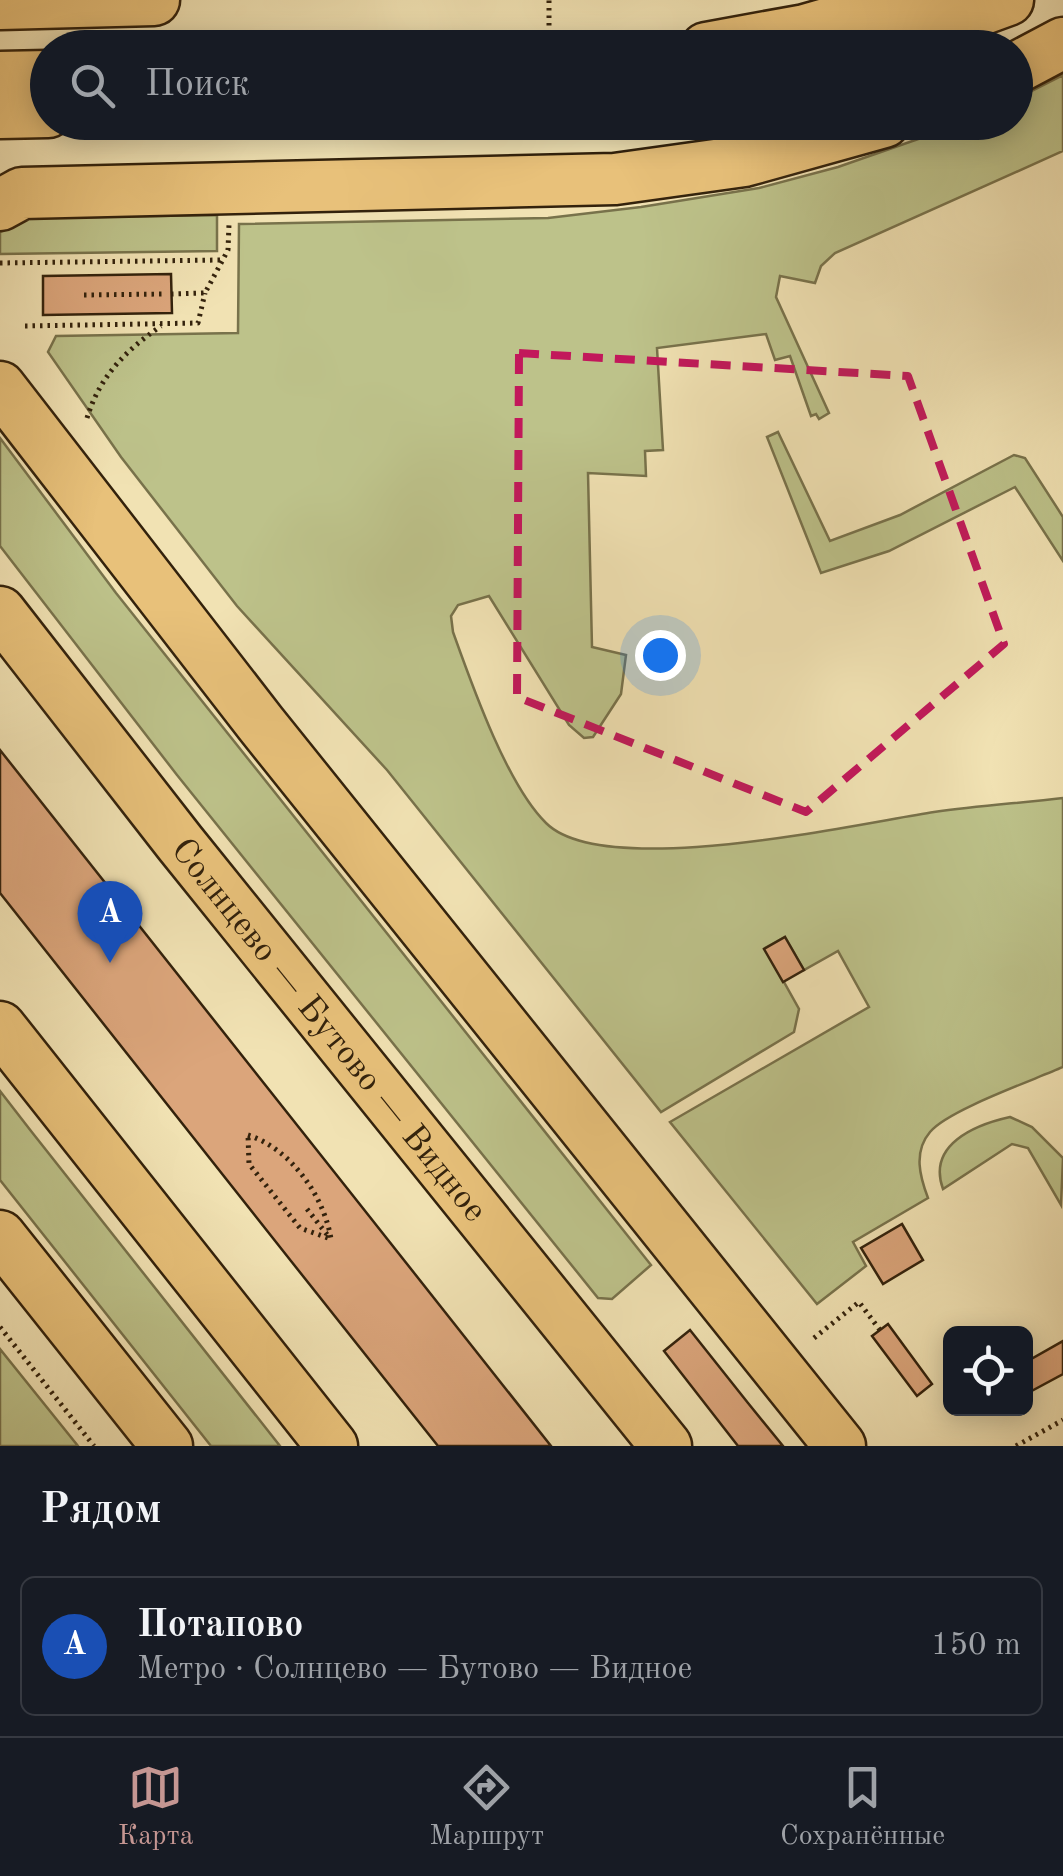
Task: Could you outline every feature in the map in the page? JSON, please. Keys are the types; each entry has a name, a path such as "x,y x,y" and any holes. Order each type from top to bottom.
{"main road":[{"path":"0,4 154,0"},
{"path":"805,30 910,0"},
{"path":"926,30 1008,0"},
{"path":"1033,59 1063,43"},
{"path":"0,76 30,76"},
{"path":"0,113 30,112"},
{"path":"0,204 22,193 615,180 744,162 821,140"},
{"path":"4,389 261,724 840,1446"},
{"name":"Солнцево — Бутово — Видное","path":"0,612 180,843 666,1446"},
{"path":"0,1027 332,1446"},
{"path":"0,1236 167,1446"}],"path":[{"path":"549,0 549,30"},
{"path":"25,326 198,324 205,293 228,250 229,216"},
{"path":"0,263 221,260"},
{"path":"84,296 205,293"},
{"path":"87,418 94,395 111,368 130,348 164,324"},
{"path":"248,1136 274,1144 326,1208 331,1239 300,1228 249,1164 248,1136"},
{"path":"307,1209 331,1239"},
{"path":"814,1338 859,1302 880,1330"},
{"path":"0,1327 94,1446"},
{"path":"1016,1446 1063,1420"}],"highlighted area":[{"path":"519,353 908,376 1004,644 806,812 517,697"}],"green space":[{"path":"1063,75 1063,151 835,253 821,266 815,283 780,276 776,297 829,413 819,419 816,414 811,416 790,356 775,360 766,334 657,348 663,450 645,451 646,476 588,473 592,647 626,655 621,694 593,737 584,738 569,725 489,596 458,605 451,616 453,632 480,706 504,760 546,823 576,840 620,847 732,844 934,812 1063,798 1063,1067 972,1105 930,1132 920,1156 928,1198 853,1242 866,1266 817,1304 670,1122 869,1007 838,951 804,970 785,937 765,948 799,1009 794,1032 661,1112 387,770 237,606 121,457 48,352 56,336 238,333 239,224 548,218 759,188 838,167 915,140 1033,140 1033,90"},
{"path":"217,215 217,251 0,254 0,232 29,218"},
{"path":"778,432 830,541 900,515 1014,455 1025,458 1063,517 1063,561 1015,487 889,551 821,573 767,437"},
{"path":"0,438 116,593 651,1265 612,1299 598,1298 177,775 0,546"},
{"path":"0,1091 280,1446 211,1446 0,1180"},
{"path":"1010,1117 1032,1127 1063,1158 1061,1205 1028,1148 1012,1144 943,1189 940,1174 948,1149 982,1125"},
{"path":"0,1349 78,1446 0,1446"}],"building":[{"path":"171,274 172,313 43,315 43,276"},
{"path":"0,750 551,1446 438,1446 291,1261 0,893"},
{"path":"785,937 804,970 783,982 764,949"},
{"path":"902,1224 923,1260 883,1284 861,1248"},
{"path":"888,1324 932,1384 917,1396 872,1336"},
{"path":"690,1330 783,1446 738,1446 664,1351"},
{"path":"1063,1341 1063,1374 1033,1390 1033,1358"}],"place":[{"name":"Потапово","path":"110,963"}]}
